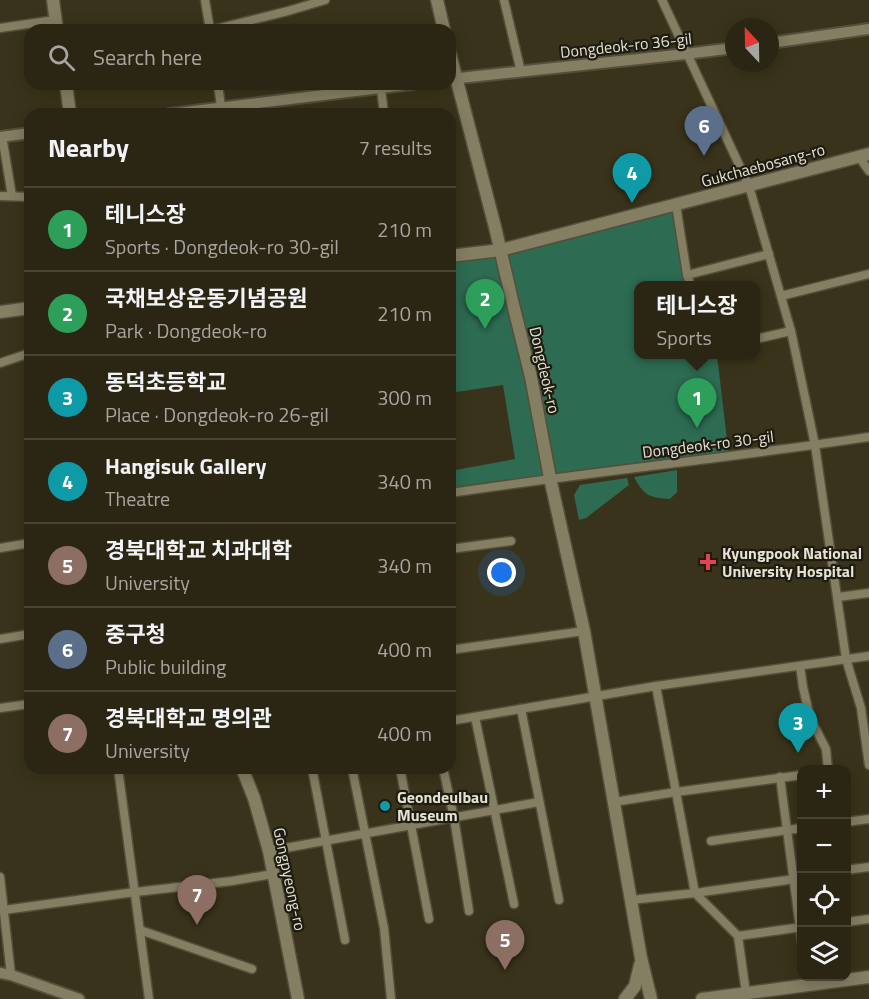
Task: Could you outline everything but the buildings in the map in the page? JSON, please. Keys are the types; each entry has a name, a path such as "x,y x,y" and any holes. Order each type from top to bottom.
{"main road":[{"path":"53,0 56,24"},
{"path":"437,0 443,24"},
{"name":"Dongdeok-ro","path":"456,89 501,250 531,377 550,478 584,631 641,958 651,999"},
{"path":"67,90 69,108"},
{"name":"Gukchaebosang-ro","path":"456,255 501,250 864,156"},
{"path":"0,312 24,309"},
{"name":"Gongpyeong-ro","path":"244,774 254,798 269,851 298,999"},
{"path":"625,999 635,986 641,958"},
{"path":"851,978 869,977"},
{"path":"702,999 807,981"}],"street":[{"path":"205,0 210,24"},
{"path":"287,0 288,11"},
{"path":"235,24 325,0"},
{"path":"504,0 521,72"},
{"path":"662,0 749,186 791,331 815,445 846,659 865,708 869,765"},
{"path":"0,28 24,27"},
{"path":"779,42 869,29"},
{"name":"Dongdeok-ro 36-gil","path":"456,78 725,49"},
{"path":"219,90 222,108"},
{"path":"237,108 373,90"},
{"path":"381,90 383,108"},
{"path":"12,196 1,136 24,134"},
{"name":"Gukchaebosang-ro","path":"864,156 869,171"},
{"path":"0,196 24,197"},
{"path":"676,205 689,281"},
{"path":"687,275 769,254"},
{"path":"781,296 869,274"},
{"path":"760,338 791,331"},
{"path":"0,363 24,355"},
{"name":"Dongdeok-ro 30-gil","path":"456,492 869,437"},
{"path":"456,548 511,541"},
{"path":"0,548 24,544"},
{"path":"838,597 869,593"},
{"path":"456,649 584,631"},
{"path":"0,639 24,635"},
{"path":"456,720 656,686 869,656"},
{"path":"800,666 810,718 825,749 827,765"},
{"path":"656,686 695,893 738,936 746,993"},
{"path":"0,708 24,705"},
{"path":"520,709 559,900"},
{"path":"475,717 513,904"},
{"path":"119,774 149,999"},
{"path":"313,774 345,940"},
{"path":"353,774 384,928 391,999"},
{"path":"401,774 429,919"},
{"path":"444,774 469,911"},
{"path":"614,802 797,775"},
{"path":"631,900 797,878 787,830 780,777"},
{"path":"269,851 539,802"},
{"path":"851,821 869,819"},
{"path":"711,841 797,829"},
{"path":"851,869 869,867"},
{"path":"4,910 273,874"},
{"path":"0,877 4,910 5,974 73,998"},
{"path":"851,921 869,919"},
{"path":"738,936 797,927"},
{"path":"140,930 252,969"}],"green space":[{"path":"676,205 690,281 634,281 634,359 717,359 729,457 456,492 456,470 515,459 503,385 456,392 456,255"},
{"path":"677,470 677,492 670,499 648,495 634,477"},
{"path":"627,478 629,485 586,518 579,520 574,495 580,485"}],"place":[{"name":"중구청","path":"704,156"},
{"name":"Hangisuk Gallery","path":"632,203"},
{"name":"국채보상운동기념공원","path":"485,329"},
{"name":"테니스장","path":"697,428"},
{"name":"Kyungpook National University Hospital","path":"708,562"},
{"name":"동덕초등학교","path":"798,753"},
{"name":"Geondeulbau Museum","path":"385,806"},
{"name":"경북대학교 명의관","path":"197,925"},
{"name":"경북대학교 치과대학","path":"505,970"}]}
